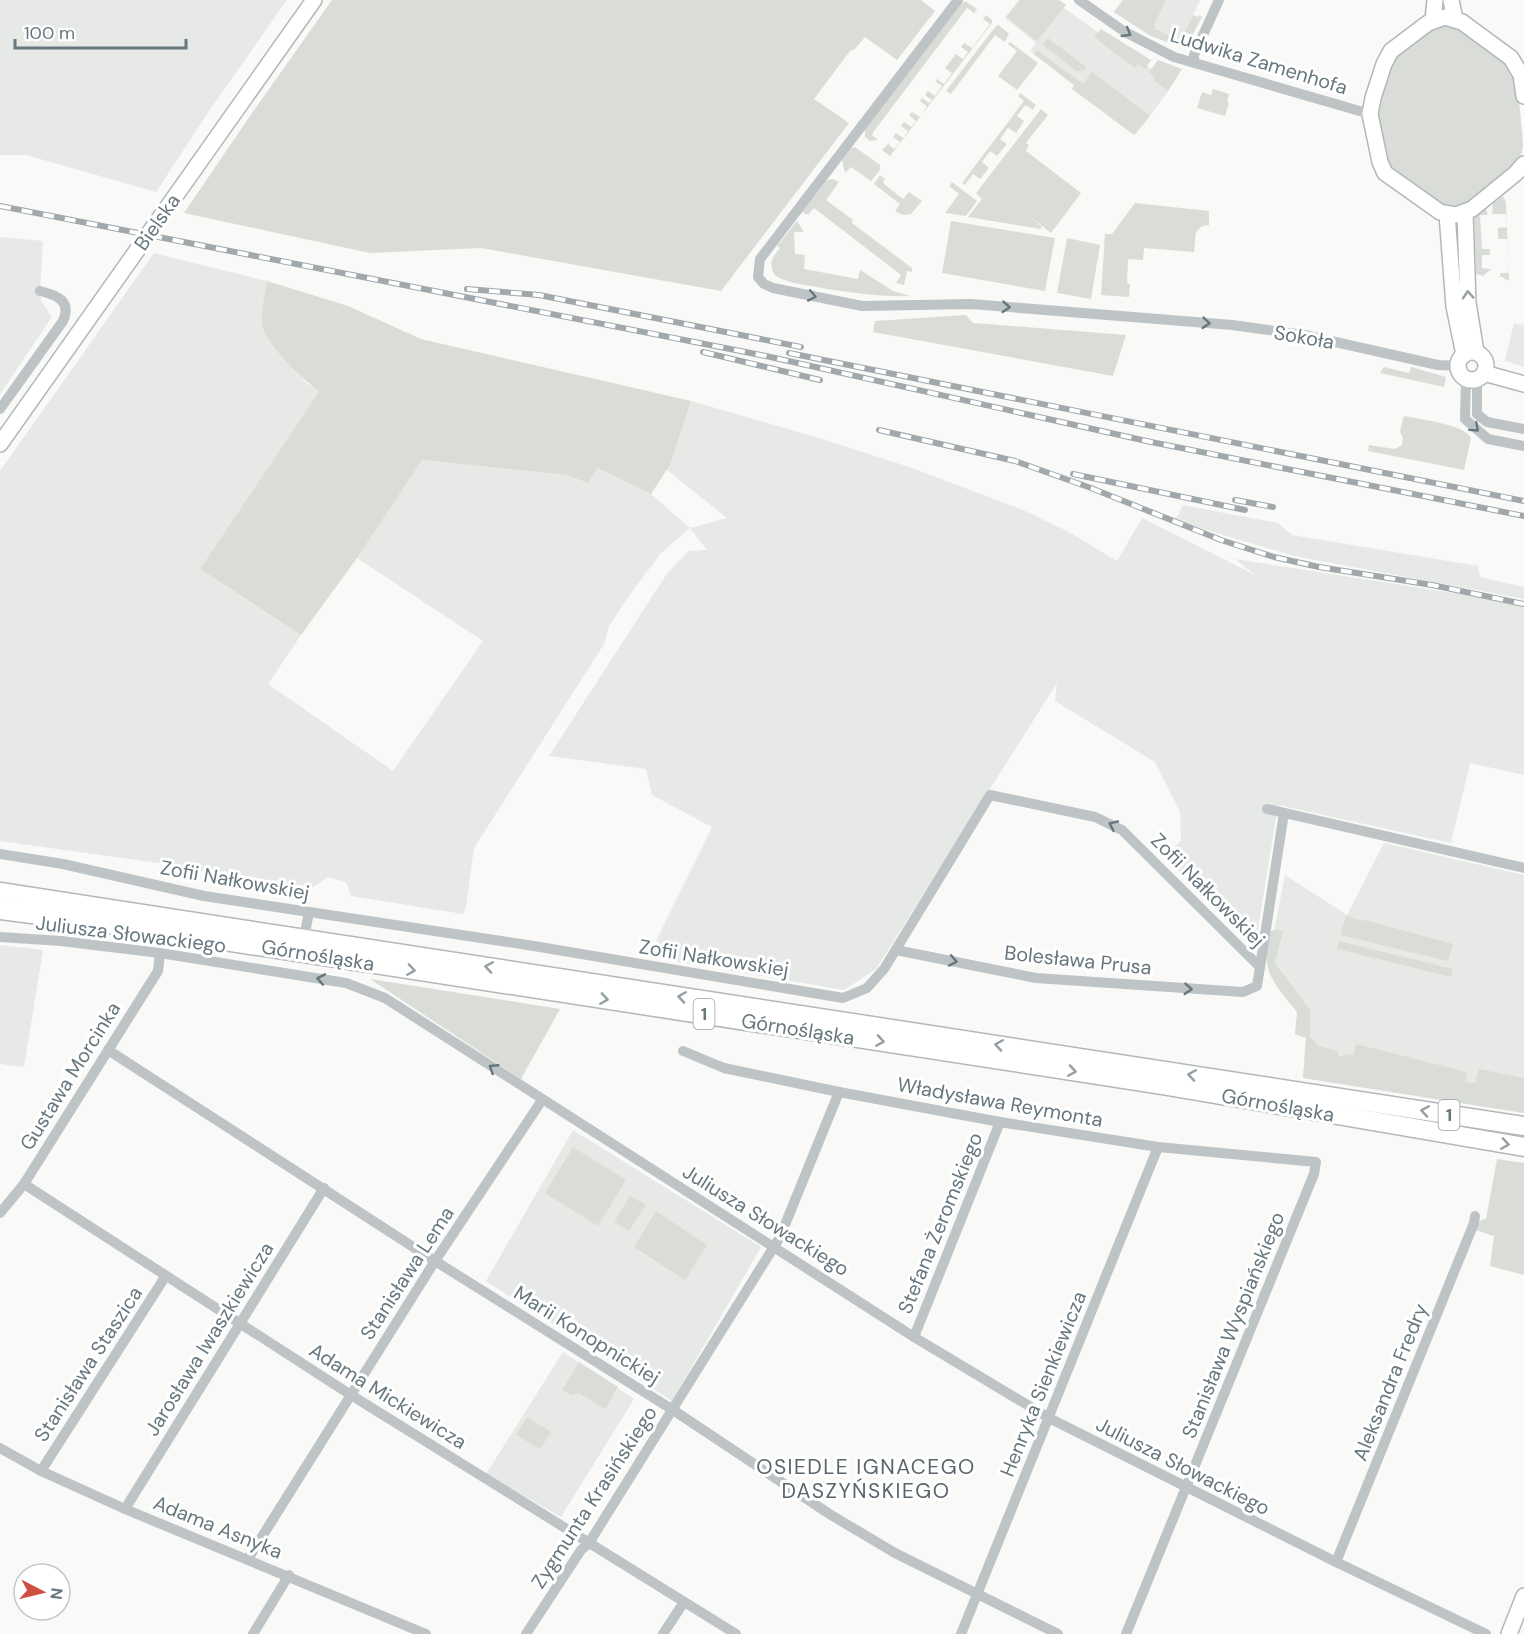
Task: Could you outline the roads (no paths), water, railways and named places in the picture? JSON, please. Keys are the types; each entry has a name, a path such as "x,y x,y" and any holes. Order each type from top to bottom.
{"main road":[{"name":"Górnośląska","path":"0,892 1524,1126"},
{"name":"Górnośląska","path":"0,910 153,930 1163,1085 1524,1147"}],"street":[{"name":"Bielska","path":"0,444 314,0"},
{"name":"Sokoła","path":"958,0 760,259 758,277 764,284 773,288 862,306 971,304 1242,326 1304,335 1438,365 1471,367 1524,384"},
{"name":"Ludwika Zamenhofa","path":"1079,0 1125,32 1174,57 1370,114"},
{"path":"1194,62 1194,55 1219,0"},
{"path":"1433,20 1435,0"},
{"path":"1451,0 1455,18"},
{"path":"1524,96 1521,75 1511,58 1455,18 1445,17 1433,20 1395,47 1389,54 1373,98 1370,114 1380,162 1385,173 1435,209 1447,214 1465,213 1472,209 1524,164"},
{"path":"1465,213 1471,367 1477,414 1487,422 1524,429"},
{"path":"1447,214 1453,300 1471,367 1465,419 1488,439 1524,446"},
{"path":"0,409 67,313 66,305 60,299 50,293 40,291"},
{"name":"Zofii Nałkowskiej","path":"0,854 63,864 204,896 534,946 843,998 867,988 884,969 990,795 1095,817 1122,830 1260,967"},
{"path":"1267,809 1524,868"},
{"path":"1260,967 1284,813"},
{"path":"304,939 309,912"},
{"name":"Juliusza Słowackiego","path":"0,937 61,941 160,953 346,983 385,998 914,1337 1049,1418 1335,1562 1486,1634"},
{"name":"Bolesława Prusa","path":"896,950 1036,978 1243,992 1257,986 1260,967"},
{"name":"Gustawa Morcinka","path":"0,1213 24,1184 158,971 160,953"},
{"name":"Marii Konopnickiej","path":"108,1050 435,1261 672,1410 831,1515 895,1553 1058,1634"},
{"name":"Władysława Reymonta","path":"683,1051 724,1068 1000,1122 1158,1147 1316,1162"},
{"name":"Zygmunta Krasińskiego","path":"526,1634 581,1550 589,1543 780,1237 839,1092"},
{"name":"Stanisława Lema","path":"248,1559 435,1261 542,1100"},
{"name":"Stefana Żeromskiego","path":"914,1337 1000,1122"},
{"name":"Henryka Sienkiewicza","path":"961,1634 1158,1147"},
{"name":"Stanisława Wyspiańskiego","path":"1126,1634 1310,1185 1316,1162"},
{"name":"Adama Mickiewicza","path":"24,1184 351,1395 735,1634"},
{"name":"Jarosława Iwaszkiewicza","path":"125,1509 324,1188"},
{"name":"Aleksandra Fredry","path":"1335,1562 1475,1216"},
{"name":"Stanisława Staszica","path":"40,1471 165,1276"},
{"name":"Adama Asnyka","path":"0,1448 40,1471 125,1509 289,1575 426,1634"},
{"path":"253,1634 289,1575"},
{"path":"1509,1634 1524,1596"},
{"path":"663,1634 684,1602"}],"railway":[{"path":"0,206 766,356 1151,442 1524,516"},
{"path":"467,289 539,295 801,347"},
{"path":"703,352 820,380"},
{"path":"789,353 1524,501"},
{"path":"879,430 1015,461 1091,488 1221,540 1274,557 1524,604"},
{"path":"1073,474 1245,510"},
{"path":"1235,500 1273,507"}],"district":[{"name":"OSIEDLE IGNACEGO DASZYŃSKIEGO","path":"866,1479"}]}
